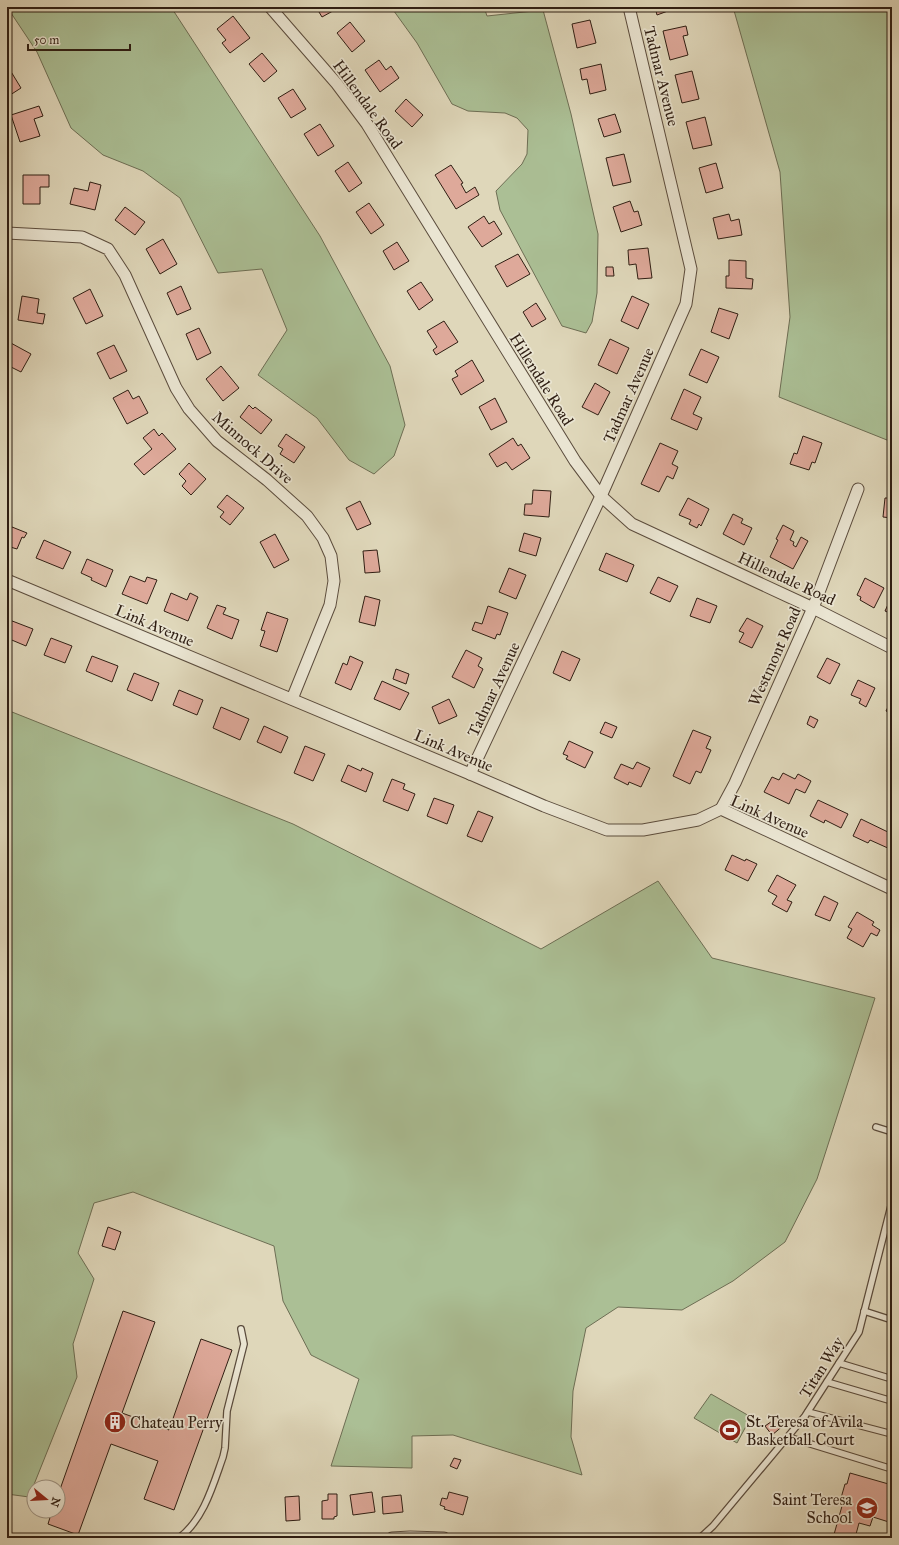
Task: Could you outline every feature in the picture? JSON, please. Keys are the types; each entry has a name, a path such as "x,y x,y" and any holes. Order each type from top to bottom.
{"street":[{"name":"Hillendale Road","path":"270,7 337,84 367,124 575,461 601,496 632,524 813,608 892,648"},
{"name":"Tadmar Avenue","path":"470,774 601,496 686,304 691,269 629,7"},
{"name":"Minnock Drive","path":"7,233 82,237 108,249 125,275 176,388 189,409 217,441 267,480 307,516 323,538 332,556 334,581 330,605 292,699"},
{"name":"Westmont Road","path":"721,809 736,783 813,608 858,489"},
{"name":"Link Avenue","path":"7,580 544,806 607,830 643,830 683,823 698,820 721,809 892,889"},
{"path":"392,1538 444,1538"}],"lane":[{"path":"876,1127 892,1132"},
{"name":"Titan Way","path":"700,1538 713,1526 808,1412 859,1332 892,1202"},
{"path":"864,1311 892,1320"},
{"path":"178,1538 187,1532 194,1524 206,1503 223,1457 225,1448 227,1411 244,1349 244,1340 241,1329"},
{"path":"839,1363 892,1379"},
{"path":"826,1382 892,1401"},
{"path":"808,1412 892,1434"},
{"path":"788,1437 892,1469"}],"green space":[{"path":"7,7 171,7 320,236 390,366 405,425 394,456 374,474 349,460 317,418 258,375 287,330 262,269 218,273 180,198 143,171 103,155 71,128 37,52"},
{"path":"391,7 484,7 487,16 543,10 571,114 598,234 597,293 592,322 586,333 562,326 500,210 496,191 522,164 527,154 528,130 517,118 505,113 468,111 452,104 417,43"},
{"path":"733,7 892,7 892,442 779,397 790,317 780,172"},
{"path":"7,710 293,824 541,949 658,881 712,958 875,998 817,1179 785,1242 733,1281 682,1310 618,1307 586,1328 573,1391 571,1437 582,1475 453,1435 412,1436 412,1468 331,1466 359,1379 311,1355 283,1301 274,1246 133,1192 94,1203 78,1253 94,1279 73,1344 77,1377 36,1479 26,1479 26,1497 7,1494"},
{"name":"St. Teresa of Avila Basketball Court","path":"711,1394 751,1417 737,1443 694,1418"}],"building":[{"path":"316,7 340,7 322,17"},
{"path":"655,7 676,7 676,8 657,15"},
{"path":"233,16 250,38 230,53 222,43 226,40 217,29"},
{"path":"590,20 596,43 577,48 572,24"},
{"path":"350,22 365,41 352,52 337,33"},
{"path":"686,26 688,35 683,36 688,55 670,60 663,31"},
{"path":"262,53 277,71 264,82 249,64"},
{"path":"379,60 386,70 391,66 399,78 380,92 365,70"},
{"path":"601,64 606,90 590,94 587,79 582,80 580,69"},
{"path":"10,70 21,88 7,97 7,72"},
{"path":"692,71 699,99 682,103 675,75"},
{"path":"293,89 306,109 291,118 278,98"},
{"path":"406,99 423,115 412,127 395,111"},
{"path":"39,106 43,116 34,119 40,136 20,142 11,115"},
{"path":"615,114 621,132 604,137 598,119"},
{"path":"705,117 712,145 693,149 686,122"},
{"path":"320,124 334,146 318,156 304,134"},
{"path":"624,154 631,182 613,186 606,158"},
{"path":"348,162 362,183 349,192 335,171"},
{"path":"716,163 723,188 706,193 699,168"},
{"path":"451,165 463,183 461,184 466,193 475,187 479,195 456,209 435,175"},
{"path":"23,175 49,175 49,187 40,187 40,204 23,204"},
{"path":"90,182 101,185 95,210 70,204 74,188 88,191"},
{"path":"630,201 634,212 638,211 642,225 621,232 613,207"},
{"path":"369,203 384,225 371,234 356,212"},
{"path":"125,207 145,222 135,235 115,220"},
{"path":"729,214 731,221 739,219 742,235 718,239 713,218"},
{"path":"484,216 489,224 494,221 502,234 482,247 468,227"},
{"path":"163,239 177,264 160,274 146,249"},
{"path":"397,242 409,261 394,270 383,251"},
{"path":"648,248 652,278 638,279 636,264 629,265 628,250"},
{"path":"518,254 530,274 507,287 495,266"},
{"path":"729,260 746,261 746,278 753,279 752,289 726,288 726,276 729,276"},
{"path":"606,267 613,267 614,276 606,276"},
{"path":"421,282 433,300 419,310 407,291"},
{"path":"181,286 191,309 177,315 167,293"},
{"path":"90,289 103,316 86,324 73,298"},
{"path":"22,296 39,299 37,313 45,314 43,324 18,320"},
{"path":"632,296 649,304 638,329 621,321"},
{"path":"536,303 546,319 532,327 523,312"},
{"path":"719,308 738,314 729,339 711,332"},
{"path":"444,321 458,342 436,355 433,350 437,347 427,331"},
{"path":"199,328 211,353 197,360 186,334"},
{"path":"610,339 629,348 617,374 598,365"},
{"path":"9,342 31,354 21,372 7,365 7,345"},
{"path":"114,345 127,371 110,379 97,353"},
{"path":"701,349 719,357 707,383 689,375"},
{"path":"472,360 484,381 461,395 452,379 458,376 455,371"},
{"path":"221,366 239,388 223,401 206,379"},
{"path":"595,383 610,392 598,415 582,407"},
{"path":"684,389 701,397 693,414 702,418 697,430 671,419"},
{"path":"128,390 133,399 139,396 148,413 127,424 113,398"},
{"path":"495,398 507,422 491,430 479,407"},
{"path":"249,405 253,409 255,407 272,420 261,434 240,417"},
{"path":"154,429 159,436 162,433 176,449 144,475 134,464 152,449 143,438"},
{"path":"286,434 305,447 294,463 280,454 283,449 278,446"},
{"path":"803,436 822,443 815,463 812,462 809,470 790,464 794,453 797,454"},
{"path":"513,438 518,446 521,444 530,458 512,470 506,462 497,467 489,454"},
{"path":"660,443 678,451 672,464 678,467 673,479 667,476 659,492 641,484"},
{"path":"189,463 206,479 191,495 182,486 186,481 179,474"},
{"path":"890,487 892,487 892,518 883,517 885,498 889,498"},
{"path":"533,490 551,491 549,517 524,515 525,504 532,504"},
{"path":"227,495 244,508 230,525 220,517 224,512 217,507"},
{"path":"688,498 709,509 701,526 699,524 697,528 689,524 691,520 679,515"},
{"path":"360,501 371,524 357,530 346,508"},
{"path":"733,514 743,519 741,523 752,528 744,545 723,534"},
{"path":"7,525 27,533 24,538 22,537 17,549 7,546"},
{"path":"783,525 794,531 790,540 794,542 793,545 796,547 801,537 808,541 793,569 770,557 778,540 776,539"},
{"path":"524,533 541,538 536,556 519,551"},
{"path":"275,534 289,560 274,568 260,542"},
{"path":"44,540 71,552 63,569 36,558"},
{"path":"377,550 380,572 365,573 363,551"},
{"path":"606,553 634,565 627,582 599,570"},
{"path":"87,559 113,570 106,587 91,580 92,578 81,573"},
{"path":"509,568 526,575 516,599 499,592"},
{"path":"130,576 145,582 147,577 157,580 147,604 122,594"},
{"path":"658,577 678,586 670,602 650,593"},
{"path":"865,578 884,588 874,608 860,600 861,597 857,595"},
{"path":"171,593 187,600 190,593 198,597 188,621 164,611"},
{"path":"365,596 380,600 375,626 359,622"},
{"path":"892,596 892,614 885,611"},
{"path":"697,598 717,606 710,623 690,616"},
{"path":"217,605 226,608 223,614 239,620 232,639 207,628"},
{"path":"488,606 508,613 500,635 497,634 495,639 472,630 475,622 482,624"},
{"path":"267,612 288,619 277,652 260,646 265,631 261,630"},
{"path":"747,618 763,626 752,648 739,642 744,633 739,631"},
{"path":"7,619 33,629 26,646 7,638"},
{"path":"51,638 72,646 65,663 44,655"},
{"path":"466,650 482,658 478,666 483,669 474,688 452,677"},
{"path":"562,651 580,659 570,681 553,673"},
{"path":"92,656 118,666 112,682 86,671"},
{"path":"350,656 363,662 351,690 335,683 343,663 347,665"},
{"path":"827,658 840,664 830,684 817,677"},
{"path":"396,669 409,674 406,684 393,679"},
{"path":"134,673 159,683 152,701 127,690"},
{"path":"858,680 875,688 866,707 859,703 861,699 851,695"},
{"path":"382,681 409,693 400,710 374,699"},
{"path":"179,690 203,700 197,715 173,705"},
{"path":"449,699 457,716 439,724 432,707"},
{"path":"892,699 892,714 886,711"},
{"path":"221,707 249,719 240,740 213,728"},
{"path":"810,716 818,720 814,728 807,724"},
{"path":"605,722 617,727 612,738 600,733"},
{"path":"264,726 288,737 281,753 257,742"},
{"path":"693,730 711,737 706,748 711,750 701,773 696,771 690,784 673,776"},
{"path":"569,741 593,752 585,768 566,759 568,756 563,754"},
{"path":"305,746 325,754 313,781 294,773"},
{"path":"637,762 650,768 641,787 629,782 628,785 614,778 621,764 633,769"},
{"path":"348,765 361,771 362,768 373,773 366,792 341,781"},
{"path":"783,773 795,779 798,774 811,781 805,793 796,789 789,804 764,792 772,777 779,780"},
{"path":"392,779 405,784 403,789 415,794 408,811 383,801"},
{"path":"434,798 454,805 447,824 427,816"},
{"path":"818,800 848,814 841,828 825,820 824,823 810,816"},
{"path":"478,811 493,817 482,842 467,836"},
{"path":"861,819 892,834 892,844 890,849 870,840 868,843 853,836"},
{"path":"732,855 745,861 746,859 757,864 748,881 725,870"},
{"path":"777,875 796,885 787,900 792,902 787,912 772,904 777,896 768,891"},
{"path":"824,896 838,903 830,921 815,915"},
{"path":"857,912 874,922 872,925 880,930 877,936 871,933 863,947 847,938 852,929 848,927"},
{"path":"108,1227 121,1232 115,1250 102,1246"},
{"name":"Chateau Perry","path":"123,1311 155,1322 122,1413 169,1430 201,1339 232,1350 174,1510 144,1499 158,1461 111,1444 78,1535 48,1524 50,1519 66,1519 66,1479 64,1479"},
{"path":"778,1417 784,1425 772,1435 765,1426"},
{"path":"454,1458 461,1460 457,1469 450,1466"},
{"name":"Saint Teresa School","path":"850,1473 892,1485 892,1523 873,1517 870,1526 859,1523 855,1538 833,1538 844,1499 841,1498"},
{"path":"372,1492 375,1512 353,1515 350,1495"},
{"path":"449,1492 468,1497 463,1515 444,1509 445,1507 440,1505 442,1498 447,1499"},
{"path":"328,1494 337,1494 337,1516 334,1517 334,1519 322,1519 322,1501 328,1500"},
{"path":"401,1495 403,1512 383,1514 382,1497"},
{"path":"299,1496 300,1520 286,1521 285,1497"}],"place":[{"name":"Chateau Perry","path":"115,1422"},
{"name":"St. Teresa of Avila Basketball Court","path":"730,1430"},
{"name":"Saint Teresa School","path":"867,1508"}]}
